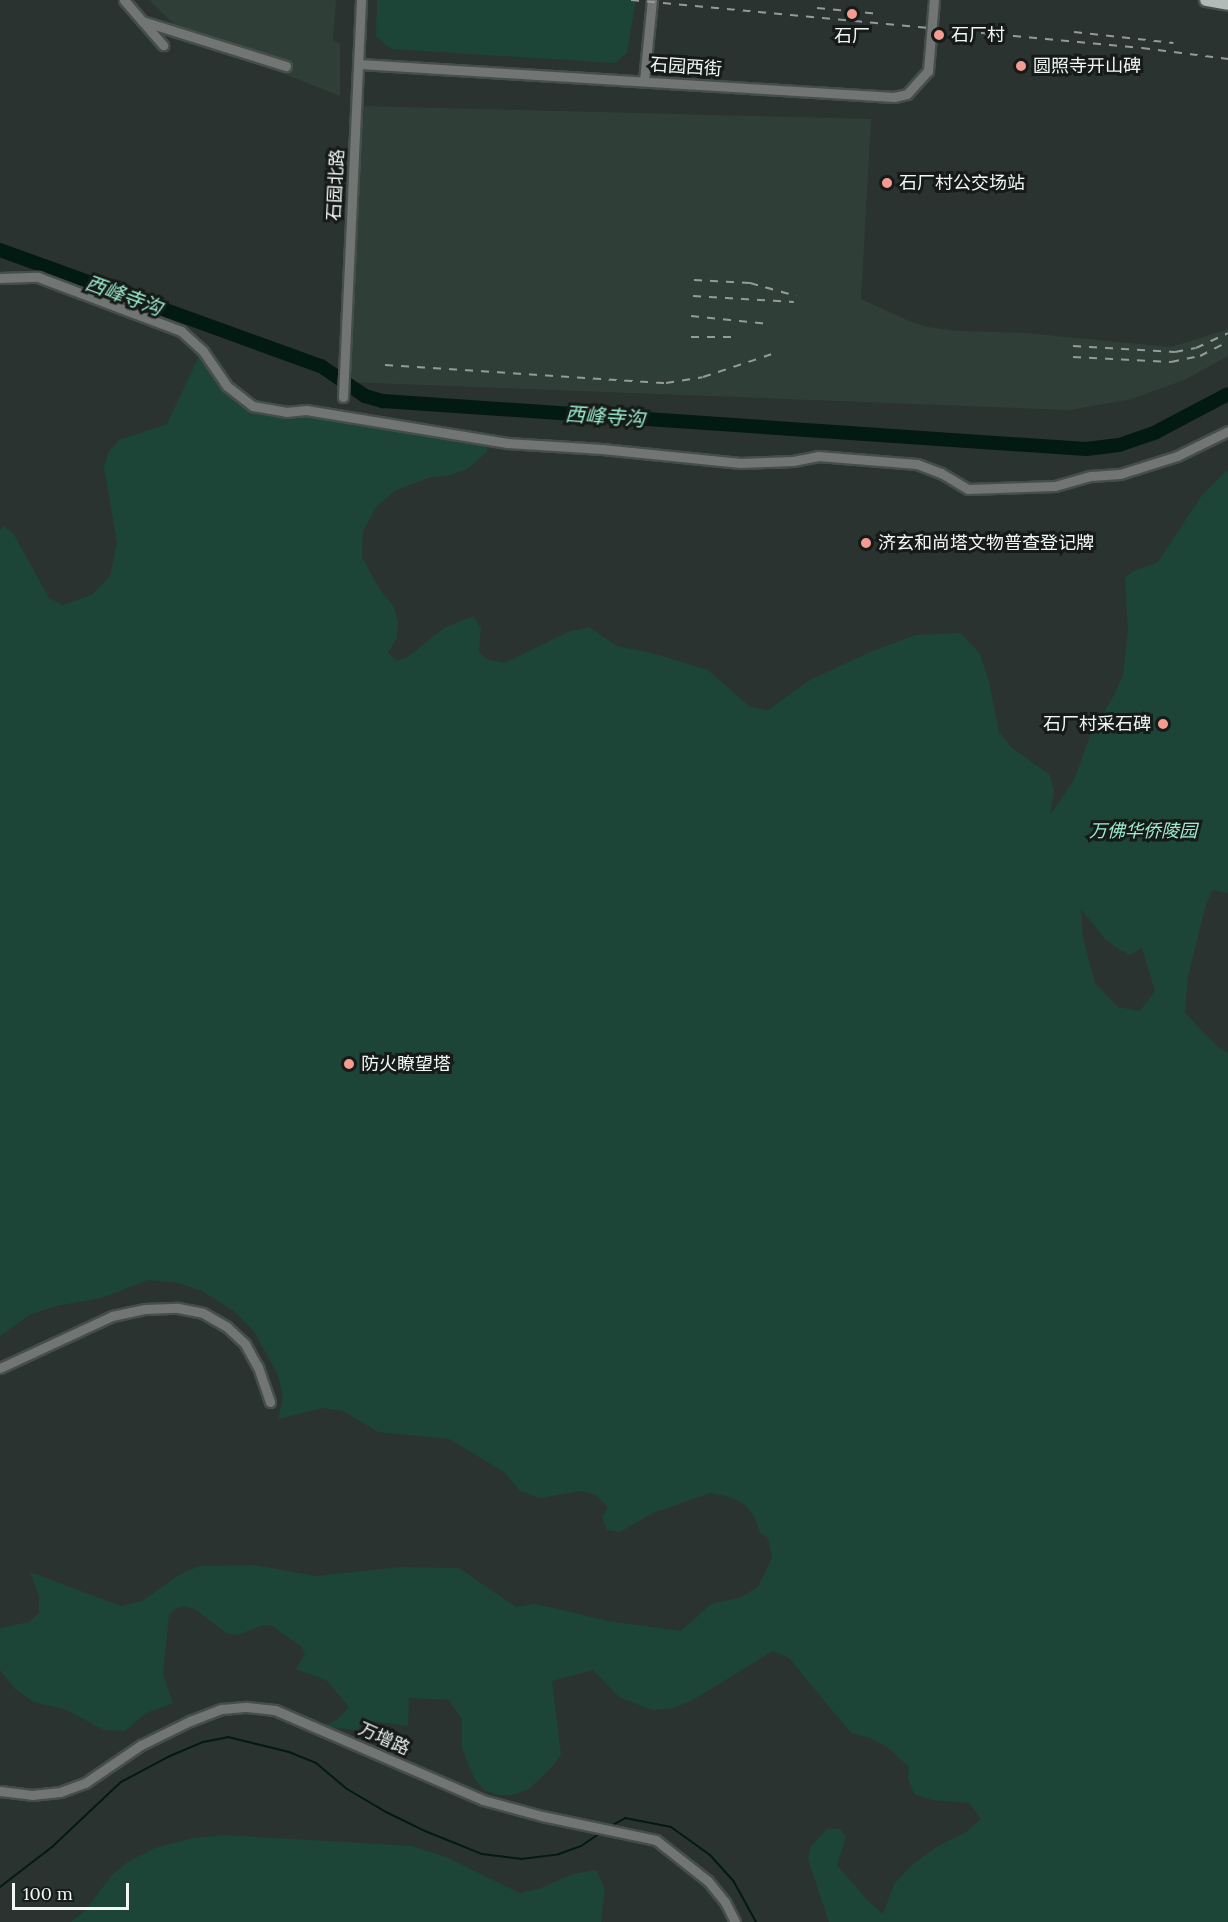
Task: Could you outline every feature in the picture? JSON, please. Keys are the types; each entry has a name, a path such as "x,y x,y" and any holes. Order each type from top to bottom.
{"main road":[{"path":"1206,0 1228,4"}],"street":[{"path":"124,0 163,45"},
{"name":"石园北路","path":"343,397 361,0"},
{"path":"644,81 652,0"},
{"name":"石园西街","path":"359,64 894,97 907,94 922,80 931,62 934,0"},
{"path":"142,21 286,66"},
{"path":"0,278 38,277 181,331 203,351 227,386 254,406 286,412 318,412 507,443 602,449 740,463 793,461 818,456 917,464 941,473 968,489 1055,486 1091,476 1120,474 1177,456 1228,431"},
{"path":"0,1368 112,1316 145,1309 178,1308 203,1313 227,1327 245,1344 258,1367 270,1401"},
{"name":"万增路","path":"0,1791 32,1795 60,1792 86,1783 141,1745 190,1720 222,1709 247,1707 284,1713 483,1800 656,1840 708,1881 726,1902 735,1922"}],"shaded area":[{"path":"149,0 336,0 333,40 340,44 340,96 184,34"},
{"path":"359,106 871,119 861,299 927,327 958,331 1024,333 1171,347 1228,329 1228,356 1184,380 1131,399 1070,410 349,382"}],"green space":[{"path":"377,0 636,0 627,53 615,63 391,49 376,36"},
{"name":"万佛华侨陵园","path":"200,354 233,400 254,412 272,411 487,440 487,452 467,469 447,476 431,477 396,490 376,507 363,531 362,557 379,588 394,607 398,623 397,638 388,653 397,661 409,656 444,628 473,616 481,628 479,651 486,659 505,663 568,632 589,627 617,646 652,653 708,670 750,707 768,710 810,680 870,652 916,635 961,633 980,654 989,681 999,732 1011,747 1050,775 1054,792 1050,815 1074,780 1090,736 1123,675 1128,631 1125,578 1132,572 1158,562 1202,495 1228,470 1228,893 1213,890 1206,904 1188,976 1185,1013 1218,1047 1228,1053 1228,1922 829,1922 808,1859 811,1846 827,1829 840,1829 846,1837 837,1865 869,1902 883,1914 894,1884 912,1865 935,1848 966,1832 981,1819 969,1803 932,1800 914,1794 908,1779 909,1767 886,1746 868,1737 851,1733 789,1658 773,1651 691,1701 673,1708 652,1710 619,1697 593,1670 552,1681 561,1754 553,1766 529,1789 512,1795 498,1795 485,1791 474,1778 462,1748 462,1719 449,1700 409,1698 408,1726 363,1720 358,1730 324,1727 339,1718 349,1707 326,1680 296,1669 305,1654 302,1647 272,1626 263,1625 238,1635 226,1633 195,1609 184,1606 175,1609 169,1615 163,1674 173,1703 146,1713 125,1731 104,1730 64,1709 34,1702 15,1689 0,1670 0,1628 29,1622 39,1613 39,1596 30,1572 121,1606 142,1601 179,1575 199,1566 254,1565 316,1576 401,1567 459,1568 516,1607 535,1604 608,1621 681,1631 711,1604 739,1598 758,1587 772,1558 768,1538 760,1533 754,1516 744,1504 730,1497 710,1493 653,1513 620,1532 607,1530 602,1517 608,1507 596,1495 581,1491 539,1498 520,1491 504,1472 449,1439 378,1432 343,1411 322,1408 278,1419 283,1397 278,1375 253,1330 235,1312 202,1291 179,1283 148,1280 102,1298 56,1306 29,1315 0,1336 0,531 3,526 13,533 49,598 63,605 92,595 110,576 117,543 104,466 109,451 119,440 167,424","holes":["1081,909 1105,939 1130,955 1142,948 1155,991 1140,1011 1118,1007 1095,983 1083,938"]},
{"path":"225,1835 411,1846 446,1857 520,1893 541,1888 573,1874 596,1870 605,1889 601,1922 71,1922 84,1912 112,1875 129,1861 155,1848 193,1838"}],"waterway":[{"name":"西峰寺沟","path":"0,250 321,366 365,396 383,401 1086,449 1119,445 1156,432 1228,394"},
{"path":"0,1887 52,1847 121,1782 170,1756 203,1742 228,1737 289,1752 316,1763 347,1789 386,1812 482,1854 521,1859 559,1854 581,1846 602,1832"},
{"path":"609,1827 625,1818 671,1827 710,1855 734,1882 756,1922"}],"railway":[{"path":"631,0 1142,48 1228,59"},
{"path":"817,8 880,14"},
{"path":"1074,32 1173,43"},
{"path":"694,280 750,283 796,296"},
{"path":"693,296 794,302"},
{"path":"691,316 769,324"},
{"path":"1073,346 1175,352 1196,348 1228,333"},
{"path":"691,337 739,337"},
{"path":"1073,357 1171,362 1200,356 1228,342"},
{"path":"385,365 666,383 703,377 778,352"}],"place":[{"name":"石厂","path":"852,14"},
{"name":"石厂村","path":"939,35"},
{"name":"圆照寺开山碑","path":"1021,66"},
{"name":"石厂村公交场站","path":"887,183"},
{"name":"济玄和尚塔文物普查登记牌","path":"866,543"},
{"name":"石厂村采石碑","path":"1163,724"},
{"name":"防火瞭望塔","path":"349,1064"}]}
